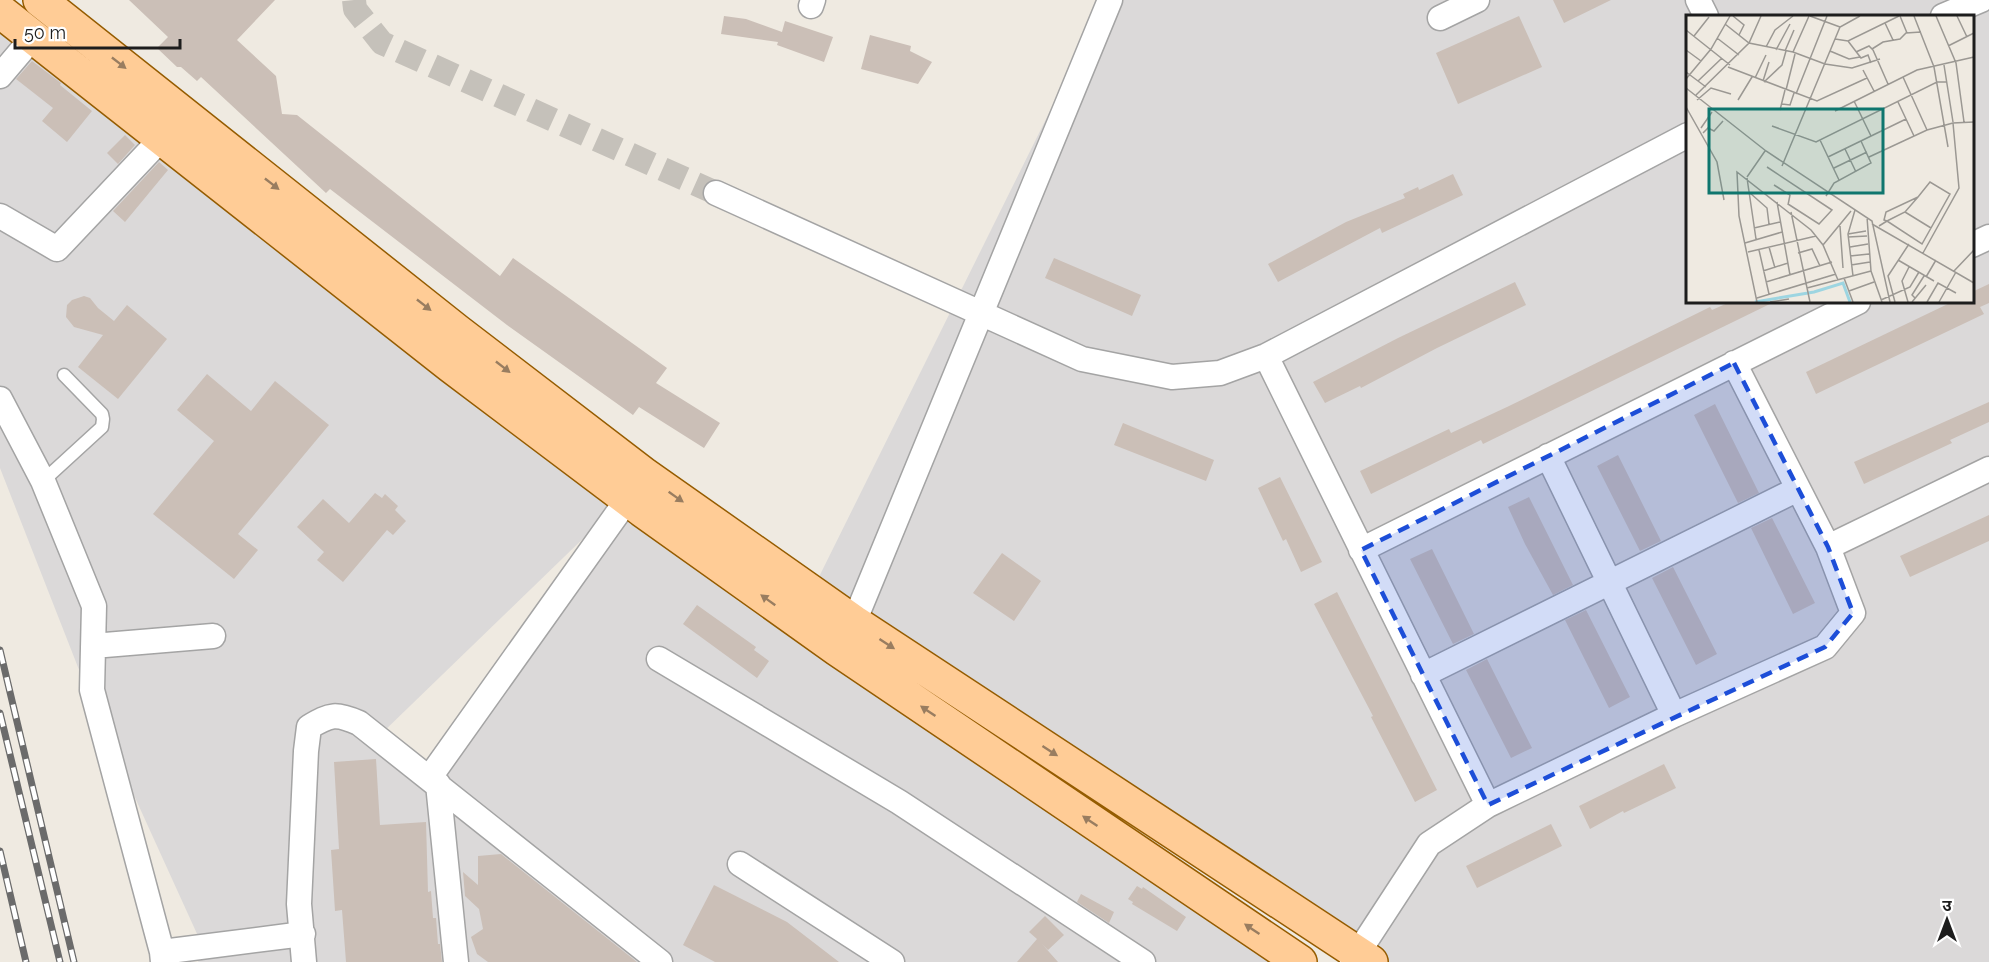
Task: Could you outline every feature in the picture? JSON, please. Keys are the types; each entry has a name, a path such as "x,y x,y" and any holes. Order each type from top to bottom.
{"main road":[{"path":"40,0 457,331 636,487"},
{"path":"0,11 451,366 636,487 1300,962"},
{"path":"846,636 1361,959"}],"street":[{"path":"846,636 1110,0"},
{"path":"1440,18 1477,0"},
{"path":"1698,0 1706,15"},
{"path":"1945,15 1981,0"},
{"path":"0,76 34,36"},
{"path":"716,193 1082,359 1172,377 1220,373 1266,356 1686,136"},
{"path":"0,216 57,249 162,138"},
{"path":"1974,244 1989,237"},
{"path":"1361,550 1852,303"},
{"path":"1266,356 1488,805"},
{"path":"1361,959 1429,844 1488,805 1674,714 1825,647 1853,613 1828,547 1734,363"},
{"path":"0,399 43,480 94,606 92,690 163,957 303,934"},
{"path":"1548,456 1674,714"},
{"path":"1828,547 1987,474"},
{"path":"458,960 434,780 636,487"},
{"path":"1423,675 1798,489"},
{"path":"93,646 213,636"},
{"path":"659,659 899,801 1143,962"},
{"path":"304,962 299,904 309,727 324,718 341,715 359,723 434,780 660,962"},
{"path":"740,864 892,962"}],"lane":[{"path":"43,480 102,427 104,419 102,414 64,375"}],"highlighted area":[{"path":"1734,363 1828,547 1853,613 1825,647 1488,805 1361,550"}],"shaded area":[{"path":"1105,0 1989,0 1989,962 1388,962 811,593"},
{"path":"0,4 626,497 380,735 429,777 628,498 1300,962 198,962 203,947 92,703 0,468"}],"building":[{"path":"129,0 275,0 237,40 276,76 282,114 297,115 500,276 513,258 667,368 656,383 720,423 704,448 639,407 633,415 507,325 330,189 326,193 201,77 197,81 181,67 177,67 157,48 168,37"},
{"path":"1553,0 1611,0 1564,23"},
{"path":"724,16 746,19 782,32 785,21 833,37 824,62 777,45 778,42 721,34"},
{"path":"1519,16 1542,67 1458,104 1436,53"},
{"path":"870,35 911,46 910,51 932,62 918,84 861,69"},
{"path":"32,61 92,111 67,142 42,121 53,108 16,79"},
{"path":"125,135 135,145 118,164 107,153"},
{"path":"159,162 168,170 125,222 113,211"},
{"path":"1453,174 1463,195 1382,233 1380,228 1278,282 1268,264 1346,222 1405,198 1403,194 1418,187 1419,190"},
{"path":"1054,258 1141,295 1132,316 1045,278"},
{"path":"1515,282 1526,305 1361,388 1360,386 1325,403 1313,382 1398,338"},
{"path":"1989,284 1989,303 1980,307 1984,314 1816,394 1806,372 1950,303 1974,303 1974,291"},
{"path":"84,296 90,298 114,321 127,305 167,339 118,399 78,367 103,335 74,327 66,317 67,305 72,300"},
{"path":"1728,303 1772,303 1483,444 1481,440 1371,494 1360,471 1449,429 1451,433 1507,407 1710,307 1712,310"},
{"path":"207,374 251,411 275,381 329,425 238,534 258,550 234,579 153,514 214,441 177,410"},
{"path":"1989,402 1989,422 1950,440 1952,443 1864,484 1854,462"},
{"path":"1715,404 1759,493 1738,503 1694,415"},
{"path":"1123,423 1214,460 1206,481 1114,445"},
{"path":"1618,455 1661,541 1640,551 1597,466"},
{"path":"1280,477 1322,562 1301,572 1286,539 1283,541 1258,488"},
{"path":"375,493 382,498 385,494 398,506 395,510 406,521 393,535 387,530 343,582 317,560 324,552 297,527 323,499 349,523"},
{"path":"1529,497 1573,585 1553,595 1508,507"},
{"path":"1989,515 1989,541 1910,577 1900,556"},
{"path":"1772,518 1815,603 1793,614 1751,528"},
{"path":"1432,549 1474,634 1453,644 1410,559"},
{"path":"1002,553 1041,581 1014,621 973,593"},
{"path":"1673,567 1717,654 1696,665 1652,578"},
{"path":"1337,592 1437,790 1415,802 1314,604"},
{"path":"697,605 756,647 754,650 769,661 757,678 683,624"},
{"path":"1586,610 1630,697 1609,708 1565,620"},
{"path":"1487,659 1532,748 1511,758 1466,670"},
{"path":"376,759 380,825 426,822 428,892 431,891 433,918 436,918 442,962 346,962 342,910 335,911 331,850 339,849 334,762"},
{"path":"1664,764 1676,788 1624,813 1623,811 1590,829 1579,806"},
{"path":"1551,824 1562,846 1477,888 1466,866"},
{"path":"501,854 637,962 488,962 477,954 471,937 483,929 479,909 465,896 463,872 478,885 478,856"},
{"path":"714,885 787,922 839,962 715,962 683,945"},
{"path":"1137,886 1142,889 1143,887 1186,917 1177,931 1132,904 1133,902 1128,899"},
{"path":"1081,894 1114,912 1109,923 1077,902"},
{"path":"1045,916 1064,935 1048,950 1042,944 1058,962 1017,962 1037,939 1029,932"}],"tunnel":[{"path":"354,0 355,9 382,43 716,193"}],"railway":[{"path":"0,650 74,962"},
{"path":"0,713 60,962"},
{"path":"0,851 26,962"}]}
